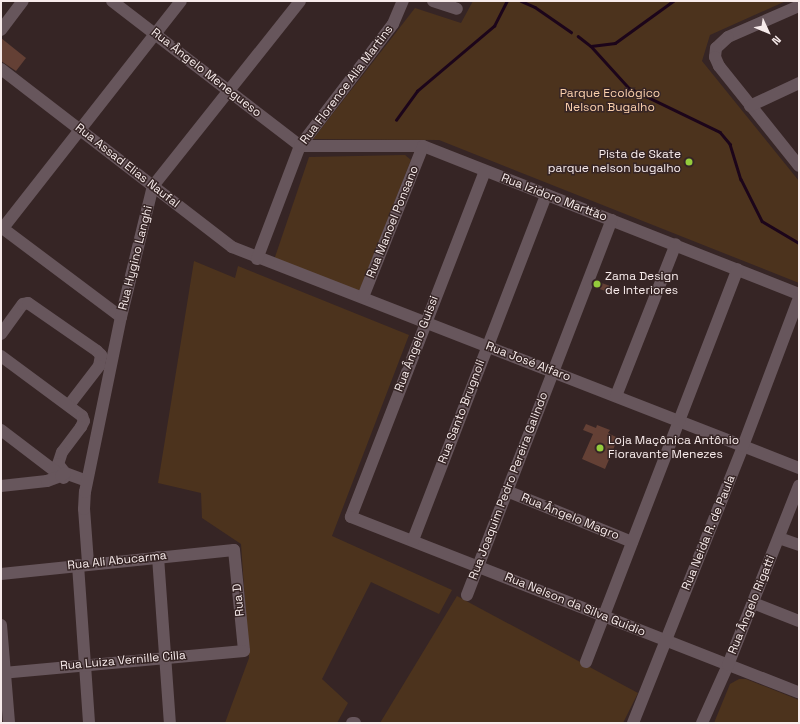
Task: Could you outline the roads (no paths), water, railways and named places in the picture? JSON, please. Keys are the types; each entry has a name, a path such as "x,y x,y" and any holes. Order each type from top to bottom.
{"street":[{"path":"1,30 23,1"},
{"name":"Rua Ângelo Menegueso","path":"112,1 300,146"},
{"path":"121,317 2,228 180,1"},
{"name":"Rua Hygino Langhi","path":"89,723 84,665 84,509 87,484 121,317 153,186 300,1"},
{"name":"Rua Florence Alia Martins","path":"257,259 300,146 393,24 402,1"},
{"path":"434,1 457,9"},
{"path":"799,6 728,37 716,48 714,57 719,66 750,106 799,166"},
{"name":"Rua Assad Elias Naufal","path":"1,69 232,247 257,259"},
{"path":"750,106 799,83"},
{"name":"Rua Izidoro Marttão","path":"300,146 423,146 546,195 676,244 799,294"},
{"name":"Rua Manoel Ponsano","path":"363,297 423,146"},
{"name":"Rua Ângelo Guissi","path":"351,517 425,322 485,171"},
{"name":"Rua Santo Brugnoli","path":"412,540 546,195"},
{"name":"Rua Joaquim Pedro Pereira Galindo","path":"467,595 612,220"},
{"path":"616,396 676,244"},
{"name":"Rua José Alfaro","path":"257,259 363,297 799,468"},
{"path":"586,662 738,269"},
{"name":"Rua Neida R. de Paula","path":"633,723 743,446 799,298"},
{"path":"1,334 23,304 28,303 101,355 99,366 69,405"},
{"path":"1,356 69,405 84,421 58,458 63,474"},
{"path":"1,430 63,474 74,485 87,484"},
{"path":"1,486 63,474"},
{"name":"Rua Ângelo Rigatti","path":"702,723 728,666 799,486"},
{"name":"Rua Ângelo Magro","path":"507,491 632,542"},
{"name":"Rua Nelson da Silva Guidio","path":"351,517 799,693"},
{"path":"779,538 799,546"},
{"name":"Rua Ali Abucarma","path":"1,574 83,564 234,550"},
{"name":"Rua D","path":"234,550 244,651"},
{"path":"158,557 170,723"},
{"path":"753,603 799,621"},
{"path":"1,625 3,673 9,723"},
{"name":"Rua Luiza Vernille Cilla","path":"3,673 244,651"}],"waterway":[{"path":"396,120 417,91 494,26 507,1"},
{"path":"521,1 535,7 571,32"},
{"path":"591,46 615,43 673,1"},
{"path":"578,36 591,46 629,88 720,132 730,144 741,179 762,221 799,243"}],"place":[{"name":"Pista de Skate parque nelson bugalho","path":"689,162"},
{"name":"Zama Design de Interiores","path":"597,284"},
{"name":"Loja Maçônica Antônio Fioravante Menezes","path":"600,448"}],"park label":[{"name":"Parque Ecológico Nelson Bugalho","path":"610,101"}]}
